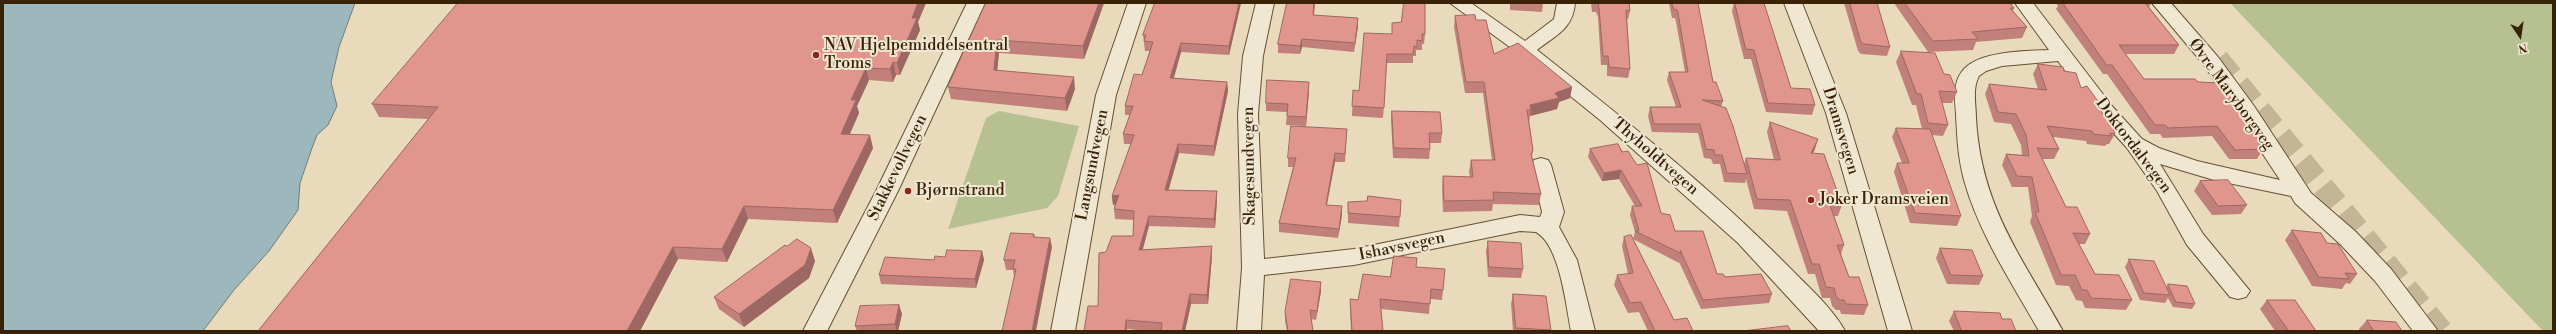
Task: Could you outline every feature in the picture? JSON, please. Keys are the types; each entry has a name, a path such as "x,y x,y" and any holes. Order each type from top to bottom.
{"street":[{"name":"Stakkevollvegen","path":"815,331 887,191 976,3"},
{"name":"Langsundvegen","path":"1063,331 1106,95 1137,3"},
{"name":"Skagesundvegen","path":"1249,331 1253,268 1248,114 1253,56 1265,3"},
{"name":"Thyholdtvegen","path":"1459,3 1526,50 1607,114 1746,237 1798,291 1833,331"},
{"path":"1526,50 1561,23 1564,17 1566,3"},
{"name":"Dramsvegen","path":"1793,3 1836,113 1900,331"},
{"name":"Doktordalvegen","path":"2024,3 2105,111 2134,143 2166,188 2195,239 2238,291"},
{"name":"Øvre Maryborgveg","path":"2161,3 2211,62 2247,111 2297,190 2383,275 2426,331"},
{"path":"2051,331 2000,237 1976,187 1967,128 1965,97 1966,80 1973,71 1985,64 2012,58 2064,55"},
{"path":"2134,143 2151,153 2173,161 2246,180 2297,190"},
{"path":"1541,165 1553,212 1548,228 1562,246 1583,331"},
{"name":"Ishavsvegen","path":"1253,268 1312,264 1355,257 1520,223 1548,228"}],"green space":[{"path":"2230,3 2553,3 2553,331 2543,331"},
{"path":"999,111 1079,126 1058,196 1047,208 948,229 986,118"}],"water":[{"path":"3,3 355,3 339,47 331,82 337,106 328,125 317,135 312,148 300,183 298,210 269,251 234,290 203,331 3,331"}],"building":[{"path":"458,3 918,3 912,18 917,18 897,63 893,62 890,69 866,68 851,100 856,100 841,134 870,135 833,210 744,206 722,249 673,247 627,331 258,331 438,107 372,104"},
{"path":"986,3 1099,3 1083,46 997,40 994,70 1074,77 1065,98 948,87"},
{"path":"1155,3 1239,3 1229,46 1181,43 1170,78 1227,82 1214,146 1178,144 1165,190 1217,191 1214,219 1149,216 1139,250 1212,246 1207,295 1190,294 1182,331 1161,331 1162,323 1126,320 1125,331 1084,331 1088,306 1098,306 1099,253 1106,252 1112,236 1133,236 1134,211 1114,209 1119,195 1112,196 1134,135 1123,134 1133,106 1125,106 1134,74 1142,75 1153,42 1144,41 1146,35 1143,35"},
{"path":"1287,3 1314,3 1313,15 1358,18 1355,43 1302,39 1300,46 1278,44"},
{"path":"1404,3 1425,3 1425,34 1422,34 1422,41 1417,40 1417,47 1414,46 1413,54 1387,54 1384,108 1352,106 1353,90 1359,91 1364,33 1392,34 1392,23 1401,22"},
{"path":"1598,3 1629,3 1630,11 1626,10 1630,69 1609,67 1608,56 1603,56"},
{"path":"1672,3 1698,3 1713,82 1716,82 1723,101 1702,100 1726,108 1733,126 1747,174 1727,173 1722,155 1715,155 1714,150 1706,149 1700,124 1654,124 1650,107 1681,107 1669,72 1688,72 1678,13 1677,10 1674,9"},
{"path":"1735,3 1764,3 1791,88 1810,89 1815,105 1768,103 1754,50 1746,49"},
{"path":"1850,3 1877,3 1890,47 1864,44 1861,42"},
{"path":"1905,3 2010,3 2014,8 2010,8 2027,27 1972,32 1978,39 1933,41"},
{"path":"2063,3 2145,3 2179,45 2119,45 2144,79 2195,79 2198,82 2219,83 2266,143 2258,143 2263,149 2235,150 2217,126 2168,128 2165,125 2155,125 2112,65 2107,65"},
{"path":"1475,15 1476,20 1486,20 1494,54 1518,43 1572,87 1555,93 1559,98 1530,105 1531,110 1527,110 1533,150 1531,154 1541,194 1493,192 1494,200 1444,201 1443,176 1473,177 1471,160 1495,160 1484,82 1466,82 1455,16"},
{"path":"1901,51 1935,53 1944,74 1950,75 1957,92 1939,91 1948,125 1928,123 1921,94 1917,94"},
{"path":"2038,64 2063,67 2064,71 2076,73 2081,88 2087,86 2097,100 2103,115 2108,115 2115,134 2110,133 2111,136 2093,134 2092,131 2047,126 2059,149 2037,148 2066,207 2077,207 2090,234 2073,233 2095,274 2119,275 2132,300 2091,298 2087,290 2082,290 2075,275 2061,275 2035,212 2039,212 2032,177 2017,176 2006,154 2029,156 2026,135 2016,114 1998,112 1989,84 2046,90"},
{"path":"1267,80 1309,82 1306,117 1287,116 1288,104 1266,103"},
{"path":"1392,111 1440,112 1442,133 1429,133 1430,149 1394,148"},
{"path":"1770,122 1818,139 1811,153 1824,154 1842,205 1830,205 1844,245 1837,245 1849,277 1859,277 1868,305 1846,304 1844,300 1840,300 1836,296 1834,288 1826,287 1819,264 1812,264 1790,200 1757,199 1746,158 1780,160"},
{"path":"1291,126 1347,129 1345,154 1335,153 1326,205 1342,206 1339,229 1279,223 1296,158 1288,158"},
{"path":"1896,128 1930,129 1961,216 1915,213 1897,163 1909,163"},
{"path":"1618,144 1622,152 1628,151 1637,165 1647,163 1661,213 1670,215 1675,231 1703,231 1717,274 1723,274 1725,277 1761,274 1772,294 1703,300 1682,254 1635,231 1639,231 1632,206 1642,206 1621,170 1604,173 1590,149"},
{"path":"2228,180 2247,205 2218,206 2200,181"},
{"path":"1368,196 1401,200 1400,217 1348,213 1348,202 1367,201"},
{"path":"2292,230 2321,233 2327,243 2338,244 2357,274 2345,273 2349,279 2319,277"},
{"path":"1011,233 1034,234 1033,237 1050,238 1032,331 1002,331 1016,269 1013,269 1015,260 1004,260"},
{"path":"1631,235 1674,320 1687,318 1693,331 1655,331 1641,302 1630,303 1617,275 1633,273 1624,237"},
{"path":"797,239 811,248 805,265 739,314 714,297 785,245 787,246"},
{"path":"1488,241 1521,243 1523,269 1489,267"},
{"path":"1940,248 1972,250 1983,276 1951,275"},
{"path":"947,250 982,251 975,279 879,275 885,257 934,260 935,256 945,257"},
{"path":"1394,256 1417,258 1416,267 1445,269 1443,290 1431,289 1430,304 1380,299 1383,331 1352,331 1350,299 1358,300 1363,274 1390,277"},
{"path":"2129,259 2154,261 2170,295 2144,293"},
{"path":"1291,279 1321,282 1317,311 1310,310 1313,331 1288,331 1285,312"},
{"path":"2168,284 2187,286 2195,304 2176,302"},
{"path":"1513,294 1546,296 1551,330 1516,328"},
{"path":"2267,300 2295,300 2316,331 2289,331"},
{"path":"899,305 895,324 855,326 860,306"},
{"path":"1954,311 2000,313 2002,319 2011,319 2016,331 1962,331"},
{"path":"2367,320 2396,322 2402,331 2374,331"},
{"path":"1788,326 1791,331 1743,331"}],"tunnel":[{"path":"2218,59 2442,331"}],"place":[{"name":"NAV Hjelpemiddelsentral Troms","path":"816,55"},
{"name":"Bjørnstrand","path":"908,191"},
{"name":"Joker Dramsveien","path":"1811,200"}]}
